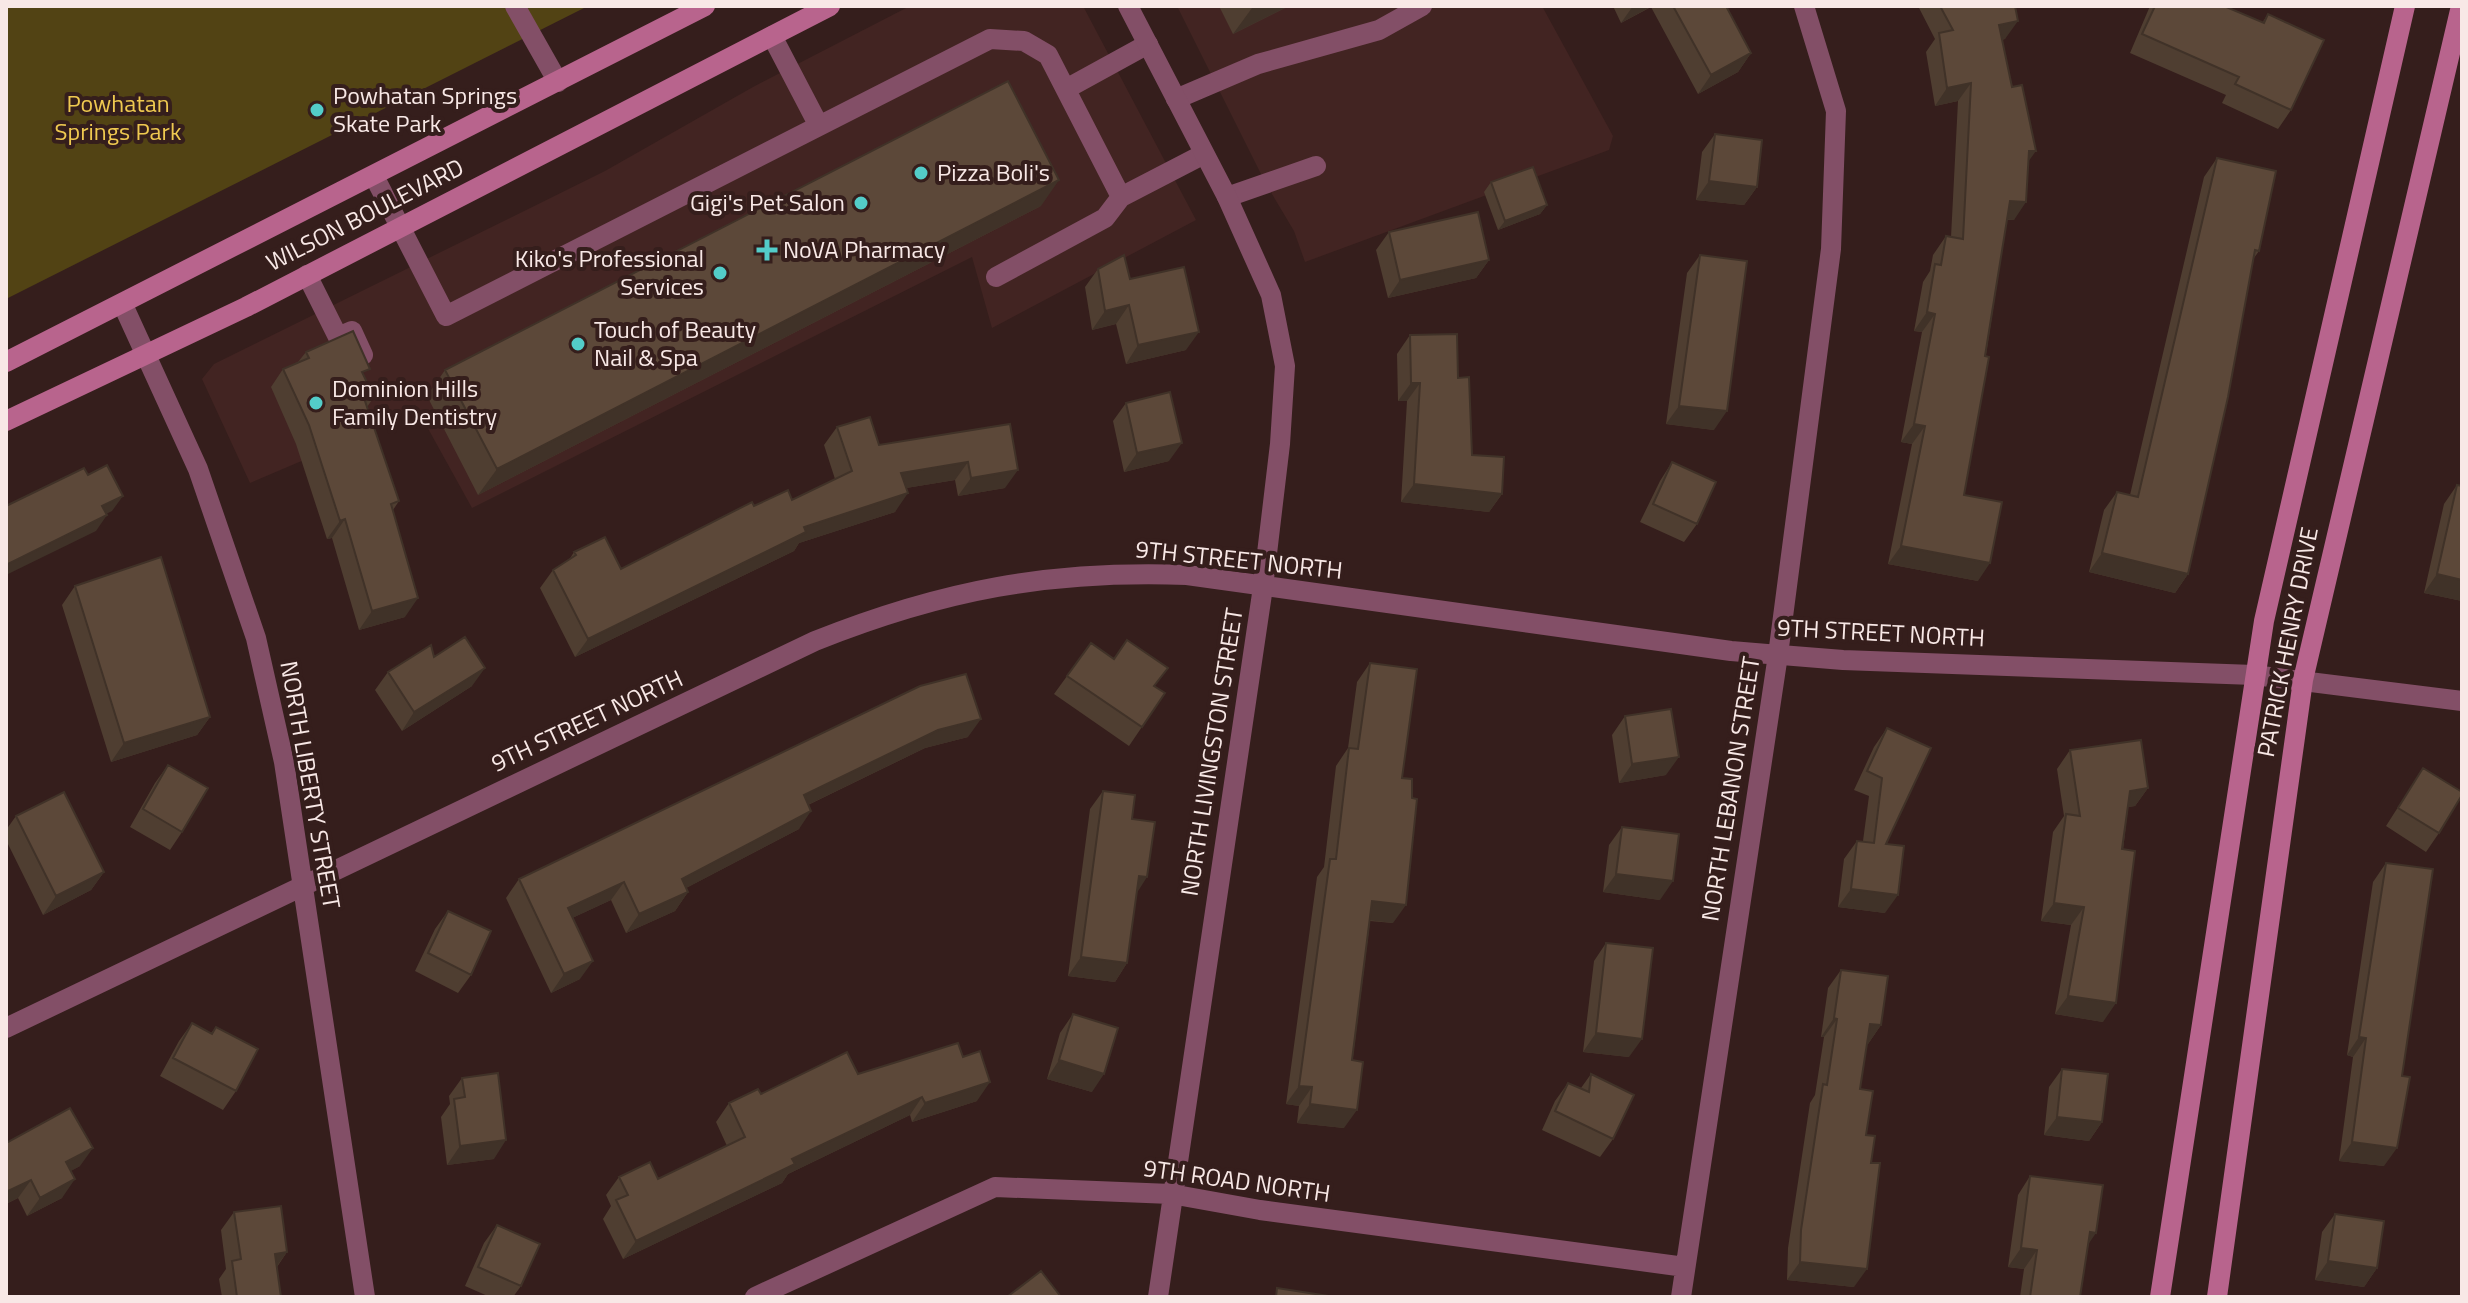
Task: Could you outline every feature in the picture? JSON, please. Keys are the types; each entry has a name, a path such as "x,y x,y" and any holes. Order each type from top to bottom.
{"street":[{"path":"515,6 558,82"},
{"name":"WILSON BOULEVARD","path":"6,362 705,6"},
{"name":"WILSON BOULEVARD","path":"6,421 307,275 830,6"},
{"name":"NORTH LIVINGSTON STREET","path":"1128,6 1227,197 1271,295 1285,366 1263,587 1158,1297"},
{"path":"1176,99 1258,64 1379,30 1422,6"},
{"name":"NORTH LEBANON STREET","path":"1681,1297 1778,655 1831,249 1836,111 1804,6"},
{"name":"PATRICK HENRY DRIVE","path":"2160,1297 2254,675 2405,6"},
{"name":"PATRICK HENRY DRIVE","path":"2217,1297 2303,680 2461,6"},
{"path":"772,36 819,126"},
{"path":"374,176 446,316 990,39 1024,41 1048,55 1121,197"},
{"path":"1066,89 1148,44"},
{"path":"996,277 1105,218 1121,197 1204,154"},
{"path":"1227,197 1316,166"},
{"path":"307,275 338,337 352,331 370,369"},
{"name":"NORTH LIBERTY STREET","path":"123,305 198,469 256,638 284,762 365,1297"},
{"name":"9TH STREET NORTH","path":"6,1028 787,654 910,605 1026,580 1111,572 1187,575 1778,655 2254,675 2462,701"},
{"name":"9TH ROAD NORTH","path":"755,1297 995,1187 1171,1194 1260,1210 1685,1267"}],"shaded area":[{"path":"910,6 1083,6 1196,220 992,328 972,257 472,508 415,405 372,431 250,483 202,379 214,364 605,171 753,87"},
{"path":"1177,6 1542,6 1613,136 1609,150 1305,262 1294,231 1266,184"}],"green space":[{"name":"Powhatan Springs Park","path":"6,6 588,6 6,299"}],"building":[{"path":"1673,6 1726,6 1751,53 1711,75"},
{"path":"1940,6 2015,6 2018,21 1999,25 2012,87 2022,85 2036,151 2029,151 2026,202 2010,201 1985,356 1989,357 1964,495 2002,502 1990,563 1901,546 1925,426 1914,424 1935,314 1927,312 1935,264 1941,265 1946,236 1963,239 1971,83 1947,88 1939,33 1953,30"},
{"path":"2155,6 2224,6 2264,23 2268,14 2324,40 2291,110 2235,84 2239,77 2142,34"},
{"path":"1008,81 1059,180 497,469 445,370"},
{"path":"1715,134 1762,140 1757,187 1709,181"},
{"path":"2217,158 2276,171 2259,251 2255,250 2228,397 2188,574 2102,553 2117,492 2138,497"},
{"path":"1533,167 1547,205 1505,221 1491,182"},
{"path":"1478,212 1489,260 1400,280 1389,232"},
{"path":"1124,255 1130,279 1184,267 1199,332 1138,345 1129,305 1105,311 1098,269"},
{"path":"1700,255 1747,261 1727,411 1679,406"},
{"path":"353,331 370,369 362,372 374,397 365,401 399,501 391,504 418,598 372,611 345,519 340,521 309,425 283,369 309,358 306,352"},
{"path":"1457,334 1458,378 1469,377 1472,455 1504,457 1502,494 1414,484 1420,383 1411,383 1410,335"},
{"path":"1170,392 1182,443 1137,453 1126,403"},
{"path":"870,417 879,445 1010,424 1018,470 971,478 968,462 901,473 908,493 804,527 806,532 588,639 553,570 576,555 574,552 605,537 621,569 752,502 754,506 788,490 792,500 852,471 837,427"},
{"path":"1672,462 1716,482 1697,524 1653,504"},
{"path":"107,465 123,496 102,506 107,515 6,565 6,506 84,468 88,475"},
{"path":"2457,485 2462,486 2462,580 2437,574"},
{"path":"161,557 210,717 124,743 75,586"},
{"path":"465,637 485,668 414,712 388,672 431,645 434,657"},
{"path":"1127,640 1168,668 1154,686 1165,693 1142,727 1067,676 1091,643 1114,659"},
{"path":"1370,663 1417,669 1402,778 1412,779 1412,798 1417,799 1406,905 1372,901 1352,1060 1363,1062 1357,1110 1310,1104 1312,1087 1299,1086 1330,859 1336,859 1349,748 1358,749"},
{"path":"966,674 981,719 938,730 804,795 811,811 682,879 688,892 639,914 624,882 568,908 593,961 564,974 519,879 920,686"},
{"path":"1671,709 1679,757 1632,764 1625,716"},
{"path":"1887,728 1931,748 1886,844 1904,846 1898,895 1851,889 1857,841 1874,843 1882,778 1867,771"},
{"path":"2141,740 2148,788 2130,791 2122,849 2135,851 2116,1003 2068,996 2084,907 2054,903 2066,814 2080,816 2070,750"},
{"path":"168,765 208,788 182,832 143,809"},
{"path":"2423,768 2462,792 2439,833 2398,808"},
{"path":"1103,791 1135,795 1132,819 1155,822 1147,877 1139,876 1127,963 1081,957"},
{"path":"64,792 104,872 56,896 16,816"},
{"path":"1622,827 1679,834 1673,881 1616,874"},
{"path":"2386,863 2433,869 2402,1076 2410,1077 2397,1148 2352,1142 2366,1038 2359,1037"},
{"path":"448,911 491,931 471,975 428,953"},
{"path":"1606,943 1653,948 1642,1039 1596,1033"},
{"path":"1841,970 1888,976 1881,1025 1870,1024 1860,1089 1873,1091 1866,1135 1875,1136 1871,1163 1880,1163 1867,1269 1800,1262 1801,1230 1823,1084 1827,1085"},
{"path":"1073,1014 1118,1028 1104,1074 1059,1060"},
{"path":"192,1023 212,1034 216,1027 258,1049 236,1091 173,1058"},
{"path":"958,1043 963,1057 980,1051 990,1082 925,1103 922,1097 792,1159 795,1164 636,1241 616,1200 628,1195 619,1177 650,1162 658,1179 745,1137 729,1103 758,1089 761,1094 847,1052 858,1074"},
{"path":"2062,1069 2108,1074 2102,1122 2057,1117"},
{"path":"498,1073 506,1140 460,1146 454,1099 465,1097 462,1078"},
{"path":"1591,1074 1634,1095 1613,1139 1555,1111 1568,1083 1589,1092"},
{"path":"70,1108 93,1148 66,1162 75,1179 40,1198 31,1180 6,1192 6,1143"},
{"path":"2030,1176 2103,1185 2096,1233 2090,1232 2080,1297 2030,1297 2037,1250 2021,1248"},
{"path":"281,1206 287,1252 275,1254 281,1297 237,1297 232,1261 241,1259 234,1212"},
{"path":"2335,1214 2384,1221 2377,1268 2328,1261"},
{"path":"497,1225 540,1244 521,1286 478,1267"},
{"path":"1041,1271 1061,1297 1007,1297"},
{"path":"1277,1288 1335,1297 1276,1297"}],"place":[{"name":"Powhatan Springs Skate Park","path":"317,110"},
{"name":"Pizza Boli's","path":"921,173"},
{"name":"Gigi's Pet Salon","path":"861,203"},
{"name":"NoVA Pharmacy","path":"767,250"},
{"name":"Kiko's Professional Services","path":"720,273"},
{"name":"Touch of Beauty Nail & Spa","path":"578,344"},
{"name":"Dominion Hills Family Dentistry","path":"316,403"}]}
